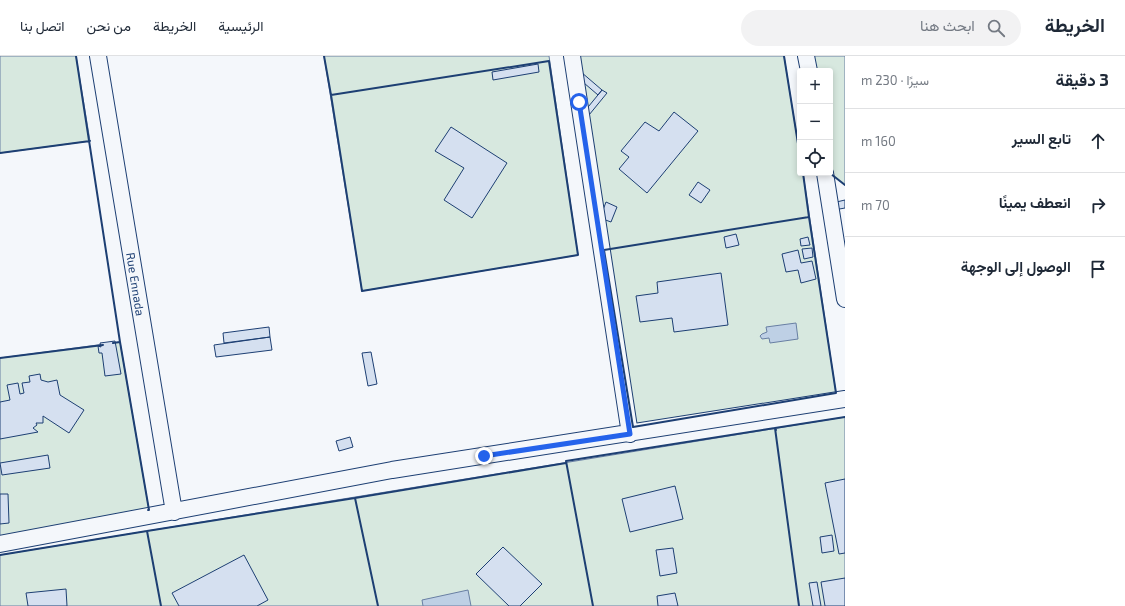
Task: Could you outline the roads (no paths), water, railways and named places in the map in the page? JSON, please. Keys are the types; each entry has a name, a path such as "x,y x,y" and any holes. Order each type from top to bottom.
{"street":[{"name":"Rue Ennada","path":"98,56 174,512"},
{"path":"572,56 630,434"},
{"path":"806,56 808,68"},
{"path":"825,176 845,299"},
{"path":"0,544 392,470 630,434 845,399"}],"water":[{"path":"796,323 798,339 770,343 769,338 762,339 760,336 767,332 766,327"},
{"path":"468,590 471,606 423,606 422,600"}]}
